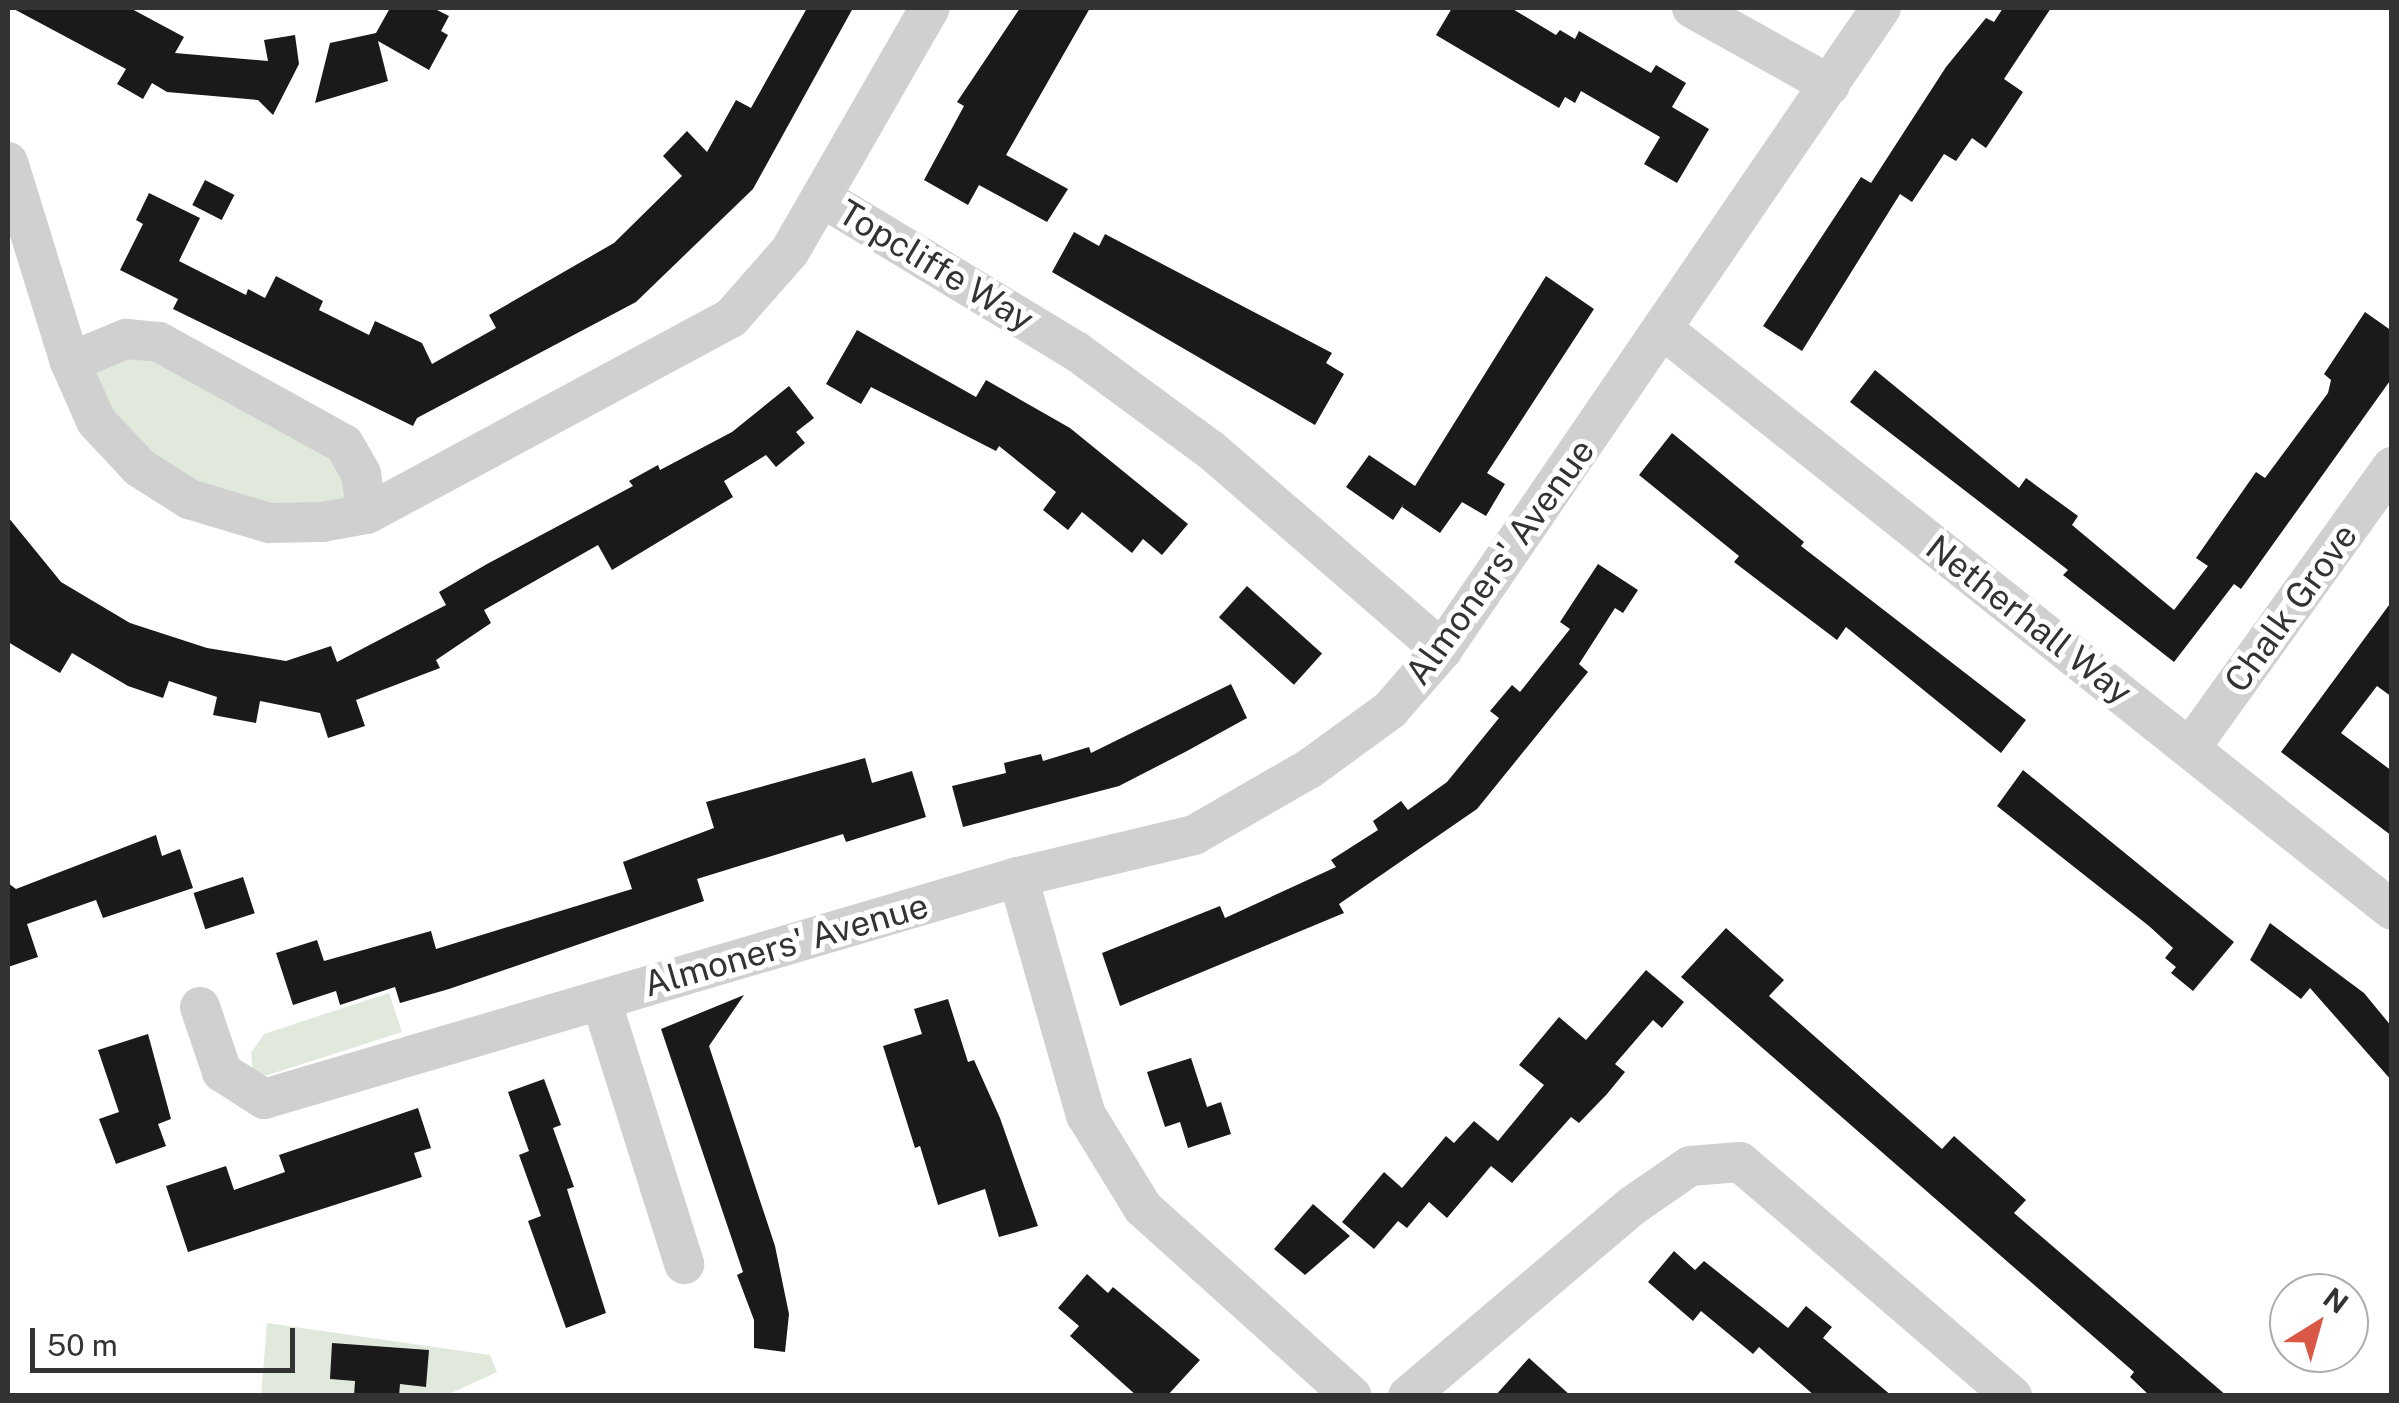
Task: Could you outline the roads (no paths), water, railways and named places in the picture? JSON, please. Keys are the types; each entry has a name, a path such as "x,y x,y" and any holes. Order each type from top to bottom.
{"street":[{"path":"823,198 930,8"},
{"path":"1692,8 1830,85"},
{"name":"Almoners' Avenue","path":"200,1007 222,1072 264,1099 1018,877 1194,835 1309,769 1390,710 1442,650 1666,332 1881,8"},
{"name":"Topcliffe Way","path":"8,162 70,362 96,422 140,468 189,499 269,522 367,514 731,318 790,251 823,198 1076,351 1211,450 1442,650"},
{"name":"Netherhall Way","path":"1666,332 2392,910"},
{"path":"70,362 126,339 159,342 344,444 361,474 367,514"},
{"name":"Chalk Grove","path":"2190,748 2392,467"},
{"path":"1018,877 1086,1115 1143,1208 1352,1396"},
{"name":"Almoners' Avenue","path":"601,1000 684,1264"},
{"path":"1408,1396 1632,1206 1690,1166 1740,1162 2012,1396"}]}
